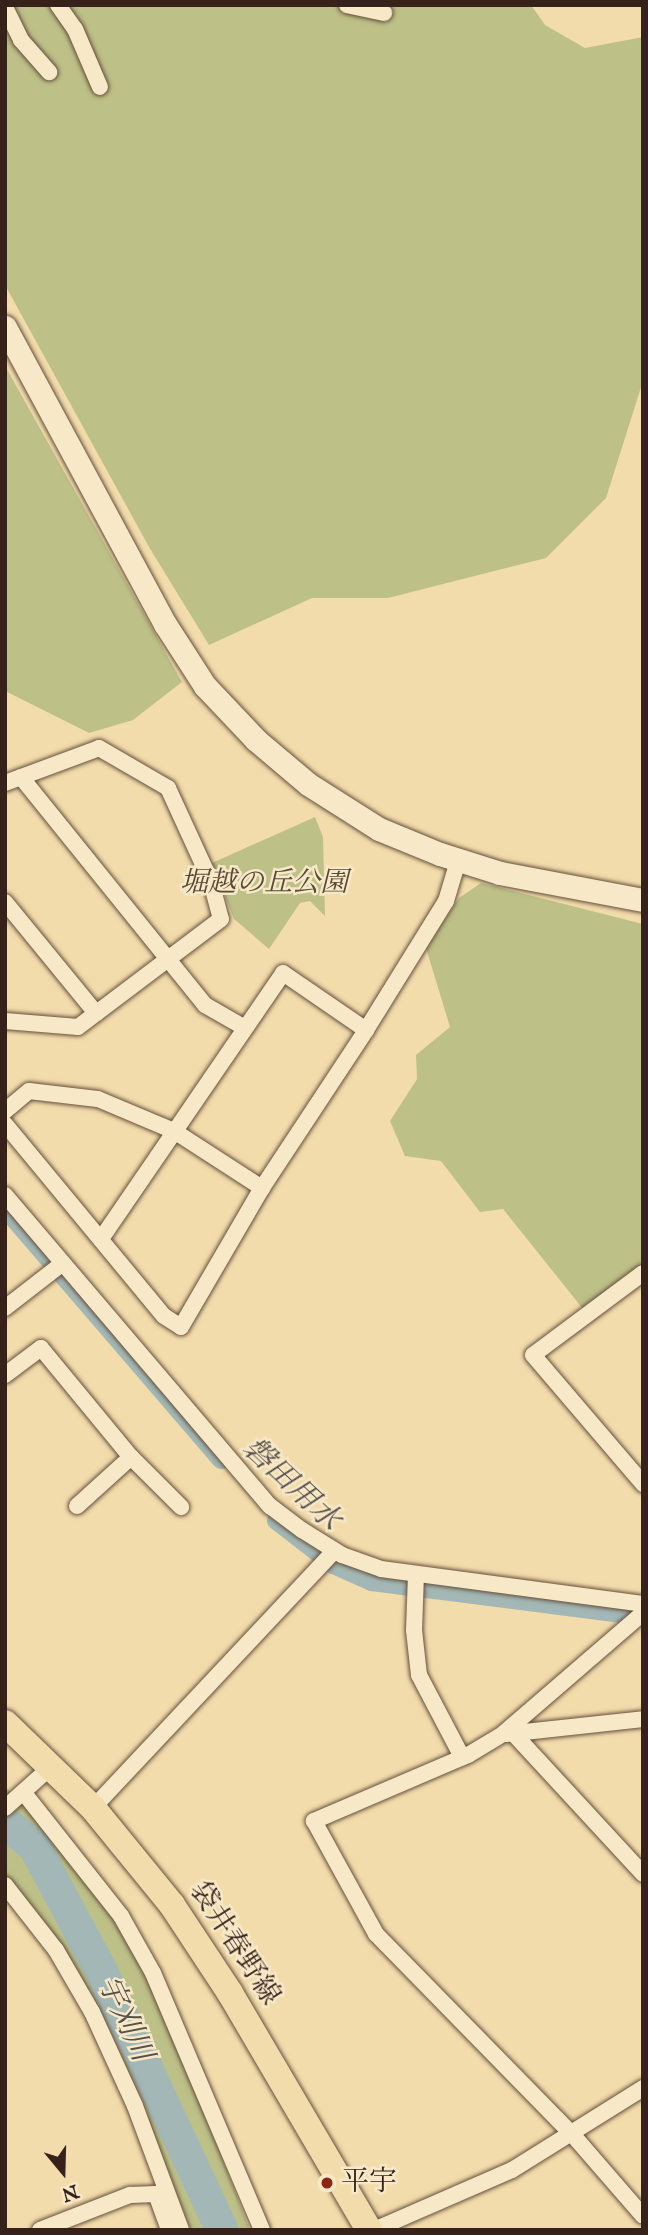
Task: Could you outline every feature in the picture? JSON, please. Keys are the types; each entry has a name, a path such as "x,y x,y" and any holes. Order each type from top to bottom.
{"main road":[{"name":"袋井春野線","path":"5,1723 93,1808 172,1905 230,1993 372,2230"}],"street":[{"path":"58,5 75,29 100,87"},
{"path":"346,5 384,13"},
{"path":"5,7 21,40 50,72"},
{"path":"5,327 166,624 205,686 256,740 308,784 379,829 458,861 643,900"},
{"path":"5,1021 78,1027 170,958 221,919 211,882 168,788 99,748 13,780 170,958 205,1005 245,1028"},
{"path":"5,1124 164,1316 181,1327 262,1188 366,1030 446,901 458,861"},
{"path":"5,902 96,1013"},
{"path":"101,1240 283,973 366,1030"},
{"path":"5,1111 29,1091 98,1099 174,1131 262,1188"},
{"path":"5,1195 270,1506 334,1551 381,1569 643,1604"},
{"path":"5,1308 63,1263"},
{"path":"643,1273 533,1355 643,1484"},
{"path":"5,1376 41,1348 131,1457 181,1507"},
{"path":"77,1507 131,1457"},
{"path":"93,1808 334,1551"},
{"path":"416,1574 414,1630 419,1675 462,1757"},
{"path":"643,1613 508,1734 462,1757 314,1821 376,1934 572,2134 643,2216"},
{"path":"623,1629 643,1632"},
{"path":"508,1734 643,1718"},
{"path":"508,1734 642,1873"},
{"path":"5,1808 52,1766"},
{"path":"24,1793 121,1916 153,1973 262,2230"},
{"path":"5,1885 56,1950 92,2012 135,2106 181,2230"},
{"path":"372,2230 512,2170 643,2088"},
{"path":"40,2230 131,2194 156,2194 169,2230"}],"green space":[{"path":"531,5 545,25 585,48 643,37 643,381 606,498 546,558 388,598 312,598 209,645 149,547 5,285 5,6"},
{"path":"5,366 182,682 133,720 89,733 5,691"},
{"name":"堀越の丘公園","path":"315,817 323,837 325,916 310,901 300,903 269,949 234,919 212,863"},
{"path":"481,883 643,924 643,1271 587,1314 503,1209 480,1212 441,1161 405,1156 390,1121 417,1079 416,1055 450,1027 426,948 459,898"},
{"path":"5,1787 24,1803 147,1962 250,2230 191,2230 120,2056 54,1934 5,1875"}],"waterway":[{"name":"磐田用水","path":"5,1208 221,1459"},
{"name":"磐田用水","path":"276,1520 333,1564 371,1581 643,1616"},
{"name":"宇刈川","path":"5,1822 34,1846 101,1971 222,2230"}],"place":[{"name":"平宇","path":"327,2183"}]}
